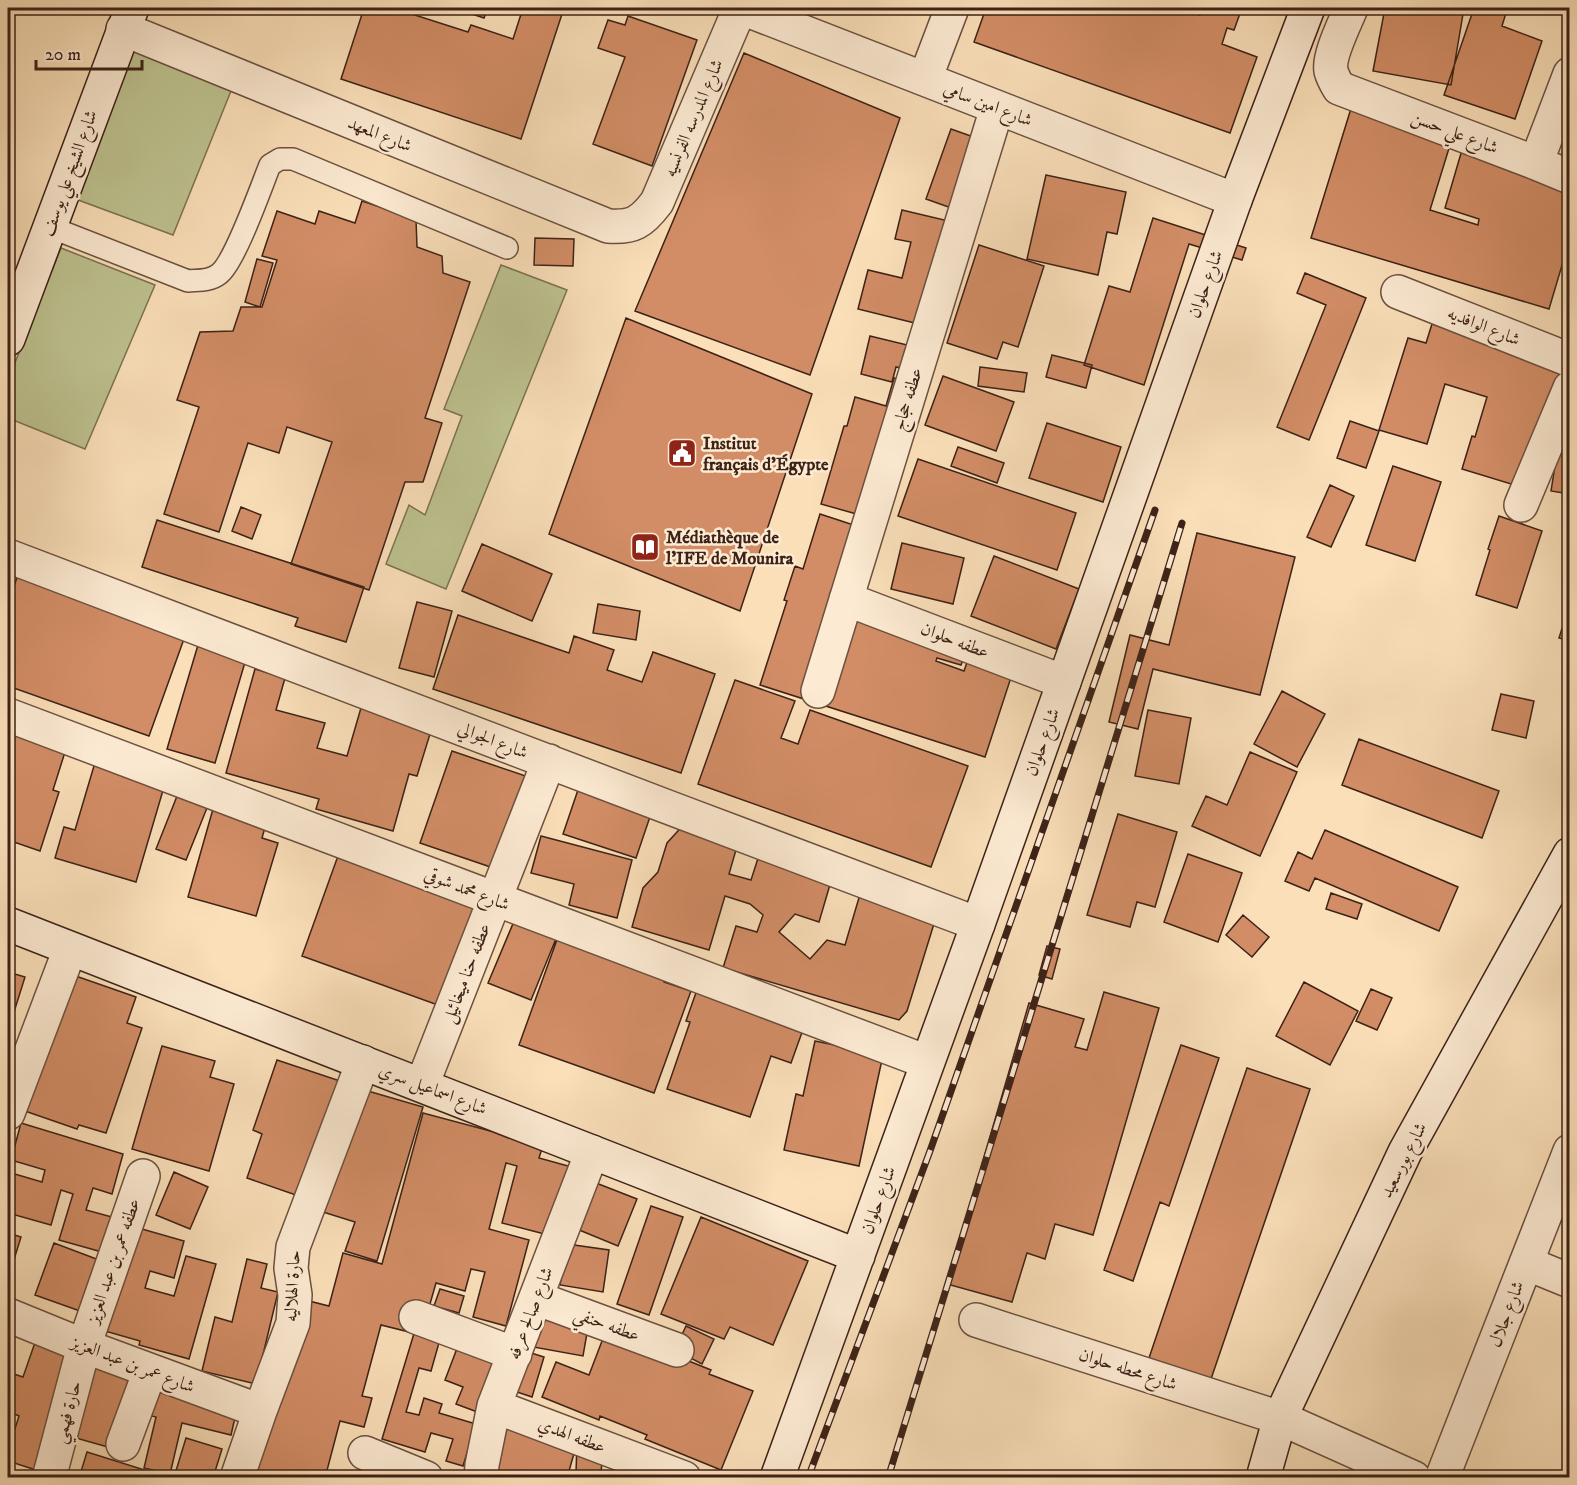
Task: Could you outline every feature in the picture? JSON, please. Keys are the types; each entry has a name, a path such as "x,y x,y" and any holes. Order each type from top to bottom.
{"street":[{"name":"شارع امين سامي","path":"741,8 1235,200"},
{"name":"شارع المدرسه الفرنسيه","path":"638,222 657,202 741,8"},
{"path":"925,79 952,8"},
{"name":"شارع حلوان","path":"777,1478 978,924 1235,200 1308,8"},
{"name":"شارع علي حسن","path":"1351,8 1331,59 1331,69 1339,88 1569,177"},
{"name":"شارع المعهد","path":"127,18 608,226 624,227 638,222"},
{"name":"شارع الشيخ علي يوسف","path":"8,339 127,18"},
{"path":"1536,163 1569,74"},
{"name":"عطفه حجاج","path":"818,691 997,108"},
{"name":"شارع الوافديه","path":"1398,291 1569,360"},
{"path":"1521,506 1569,388"},
{"name":"شارع الجوالي","path":"8,556 978,924"},
{"name":"عطفه حلوان","path":"846,598 1064,682"},
{"name":"شارع محمد شوقي","path":"8,715 927,1062"},
{"name":"عطفه حنا ميخائيل","path":"422,1085 549,761"},
{"name":"شارع بورسعيد","path":"1263,1478 1280,1418 1405,1152 1569,854"},
{"name":"شارع اسماعيل سري","path":"8,924 858,1256"},
{"path":"8,1113 70,949"},
{"name":"حارة الهلاليه","path":"237,1478 293,1323 295,1295 291,1268 293,1247 363,1062"},
{"name":"شارع جلال","path":"1442,1478 1569,1151"},
{"name":"شارع صالح عرفه","path":"481,1478 494,1406 592,1152"},
{"name":"عطفه عمر بن عبد العزيز","path":"84,1346 143,1176"},
{"path":"1526,1263 1569,1281"},
{"name":"عطفه حنفي","path":"536,1298 677,1350"},
{"name":"شارع عمر بن عبد العزيز","path":"8,1315 84,1346 260,1411"},
{"path":"416,1317 514,1354"},
{"name":"شارع محطه حلوان","path":"976,1320 1280,1418 1414,1478"},
{"name":"حارة فهمي","path":"49,1478 84,1346"},
{"path":"123,1444 150,1371"},
{"name":"عطفه الهدي","path":"494,1406 684,1478"},
{"path":"365,1453 426,1478"}],"lane":[{"path":"50,226 188,281 207,280 221,273 232,256 270,165 280,159 293,159 507,248"}],"green space":[{"path":"131,43 233,86 173,235 70,197"},
{"path":"61,248 155,285 85,449 8,418 8,380"},
{"path":"501,265 567,290 446,589 386,564 409,505 425,515 462,416 444,409"}],"building":[{"path":"11,8 26,8 24,13"},
{"path":"364,8 393,8 468,32 471,25 513,39 523,8 564,8 521,139 341,79"},
{"path":"454,8 488,8 484,18"},
{"path":"986,8 1179,8 1200,15 1203,8 1242,8 1234,30 1227,28 1222,44 1257,57 1230,133 974,42"},
{"path":"1385,8 1464,8 1451,85 1373,71"},
{"path":"1474,8 1491,8 1506,13 1502,26 1542,41 1515,119 1444,95"},
{"path":"628,16 697,40 652,166 593,144 625,57 598,48 608,20 625,25"},
{"path":"744,53 900,118 810,375 635,311"},
{"path":"1353,102 1454,132 1430,210 1478,225 1479,219 1445,208 1464,143 1570,175 1570,256 1565,255 1549,309 1311,238"},
{"path":"951,129 999,146 974,216 926,199"},
{"path":"1046,175 1126,192 1117,234 1107,232 1098,275 1027,259"},
{"path":"362,201 416,219 417,247 442,256 443,273 470,282 425,418 442,423 423,482 405,482 369,590 291,564 332,442 287,427 279,453 248,443 219,532 164,514 199,407 177,400 200,332 233,331 241,307 262,307 277,260 262,256 277,211 315,224 319,211 355,223"},
{"path":"902,210 957,223 931,327 858,309 868,270 902,278 911,242 895,239"},
{"path":"1153,218 1246,248 1242,260 1189,244 1144,385 1084,365 1109,286 1130,292"},
{"path":"535,238 574,239 573,266 534,265"},
{"path":"979,245 1044,266 1018,347 1003,342 997,359 947,343"},
{"path":"257,259 273,263 260,307 245,302"},
{"path":"1305,273 1366,298 1309,440 1277,427 1326,305 1297,293"},
{"path":"626,318 812,394 740,611 549,534"},
{"path":"1432,324 1570,366 1534,491 1462,469 1487,397 1445,384 1427,444 1379,430 1408,338 1426,343"},
{"path":"870,336 932,351 927,374 896,367 892,382 861,374"},
{"path":"1052,355 1092,365 1086,388 1046,377"},
{"path":"980,367 1027,373 1024,392 978,386"},
{"path":"943,376 1014,402 996,451 925,425"},
{"path":"894,378 917,384 878,520 821,504 855,397 886,406"},
{"path":"1350,421 1379,431 1366,468 1337,458"},
{"path":"1047,423 1121,447 1103,502 1029,478"},
{"path":"958,447 1004,463 997,483 951,466"},
{"path":"1558,447 1570,449 1570,494 1551,491"},
{"path":"918,459 1076,513 1057,570 898,516"},
{"path":"1393,466 1441,482 1415,561 1366,545"},
{"path":"1330,485 1354,496 1331,547 1307,537"},
{"path":"241,507 261,515 252,539 232,531"},
{"path":"820,514 878,533 855,603 970,640 961,665 937,658 936,661 964,671 973,645 1017,659 985,757 760,685 787,601 784,600 795,566 803,569"},
{"path":"1499,516 1542,531 1517,608 1476,595"},
{"path":"157,520 364,587 346,642 295,626 298,618 142,567"},
{"path":"1197,533 1295,557 1260,695 1153,669 1138,729 1109,722 1130,635 1169,645"},
{"path":"902,543 964,558 953,604 891,589"},
{"path":"482,544 552,574 532,621 462,591"},
{"path":"25,555 193,614 149,736 8,686 8,603"},
{"path":"994,556 1079,589 1056,649 971,616"},
{"path":"417,602 452,611 434,677 399,668"},
{"path":"1570,603 1570,641 1559,638"},
{"path":"598,604 640,611 636,640 593,633"},
{"path":"458,615 569,653 574,636 614,650 607,670 642,682 653,652 715,674 681,773 433,689"},
{"path":"198,645 246,659 215,763 167,749"},
{"path":"255,669 285,678 276,710 325,723 317,748 347,756 363,701 434,721 417,776 409,774 393,831 316,809 319,799 226,773"},
{"path":"735,680 795,701 781,738 798,744 810,710 968,766 931,867 698,784"},
{"path":"1282,691 1325,714 1297,767 1254,744"},
{"path":"1501,694 1534,701 1526,738 1492,730"},
{"path":"1148,710 1191,718 1179,784 1135,776"},
{"path":"8,712 71,733 53,790 59,792 40,851 8,840"},
{"path":"1359,739 1499,791 1482,838 1342,785"},
{"path":"99,749 169,770 136,882 55,858 64,827 75,830"},
{"path":"452,751 543,782 511,874 420,843"},
{"path":"1250,752 1297,772 1260,856 1192,826 1206,796 1227,805"},
{"path":"183,781 213,793 186,860 156,849"},
{"path":"581,781 654,805 636,858 563,834"},
{"path":"215,802 268,817 262,838 278,843 256,916 188,897"},
{"path":"1118,814 1177,832 1155,907 1137,902 1130,927 1087,915"},
{"path":"687,821 740,836 729,874 751,880 761,849 834,871 819,922 795,914 779,932 810,959 827,940 845,945 861,891 937,914 907,1011 899,1020 723,968 736,926 757,932 763,915 750,904 725,896 709,950 632,927 643,888 658,872 667,843"},
{"path":"1325,830 1458,887 1439,931 1315,878 1309,891 1285,881 1298,852 1312,859"},
{"path":"541,836 632,860 617,918 569,905 574,884 531,873"},
{"path":"343,842 490,895 449,1009 302,956"},
{"path":"1188,854 1242,873 1218,942 1164,922"},
{"path":"1331,893 1362,904 1357,919 1326,909"},
{"path":"520,907 562,924 531,1000 488,983"},
{"path":"1243,915 1269,937 1252,957 1226,935"},
{"path":"563,923 671,962 664,982 691,991 654,1093 519,1045"},
{"path":"1047,946 1060,949 1052,979 1039,975"},
{"path":"8,972 25,977 8,1031"},
{"path":"70,974 136,997 127,1023 142,1028 106,1133 79,1125 77,1129 22,1110"},
{"path":"1304,982 1358,1011 1330,1065 1276,1036"},
{"path":"698,987 805,1024 791,1063 771,1056 750,1117 667,1089 690,1022 686,1021"},
{"path":"1371,989 1392,998 1377,1030 1356,1021"},
{"path":"1104,992 1159,1008 1093,1235 1055,1224 1045,1259 1027,1253 1012,1302 947,1284 1029,1003 1084,1019 1075,1047 1087,1050"},
{"path":"815,1041 883,1055 859,1166 784,1150 796,1094 803,1096"},
{"path":"1181,1045 1219,1058 1169,1206 1160,1202 1133,1281 1104,1270"},
{"path":"162,1046 215,1061 210,1077 234,1084 209,1171 132,1149"},
{"path":"277,1060 358,1087 319,1203 247,1178 262,1134 253,1130"},
{"path":"1247,1068 1310,1089 1211,1379 1149,1358"},
{"path":"361,1089 423,1107 377,1261 345,1251 355,1222 323,1212"},
{"path":"423,1113 543,1145 539,1158 579,1169 560,1238 502,1223 517,1166 506,1163 489,1229 529,1240 506,1326 473,1317 485,1272 471,1269 465,1291 436,1283 421,1335 381,1325 362,1396 372,1398 364,1427 340,1421 325,1478 249,1478 297,1298 329,1306 343,1253 382,1264"},
{"path":"21,1123 123,1154 112,1194 93,1188 86,1210 112,1217 102,1252 59,1240 73,1194 61,1190 51,1225 8,1213 8,1172 42,1182 45,1170 11,1160"},
{"path":"174,1172 208,1187 190,1229 156,1215"},
{"path":"591,1181 637,1199 618,1246 572,1227"},
{"path":"651,1206 683,1217 649,1315 617,1304"},
{"path":"701,1217 808,1261 773,1345 730,1327 724,1339 661,1314"},
{"path":"135,1227 184,1241 174,1278 150,1271 145,1288 174,1296 186,1256 216,1264 189,1359 139,1345 140,1341 105,1331"},
{"path":"8,1233 21,1237 8,1279"},
{"path":"54,1243 99,1260 80,1311 35,1295"},
{"path":"567,1244 609,1250 603,1292 560,1285"},
{"path":"247,1259 267,1264 261,1288 278,1292 256,1384 202,1371 215,1317 232,1322"},
{"path":"440,1289 464,1296 459,1313 434,1306"},
{"path":"529,1306 590,1316 583,1356 522,1345"},
{"path":"419,1317 444,1325 431,1371 419,1368 406,1412 419,1415 424,1398 442,1404 439,1413 476,1424 463,1466 446,1461 453,1439 431,1433 425,1452 382,1439"},
{"path":"8,1319 18,1323 8,1355"},
{"path":"686,1326 714,1339 702,1364 675,1350"},
{"path":"607,1328 711,1370 709,1374 753,1391 721,1470 645,1439 647,1435 600,1416 599,1420 542,1397 556,1362 589,1375"},
{"path":"464,1330 505,1346 480,1413 456,1404 463,1387 445,1380"},
{"path":"38,1334 89,1352 36,1470 8,1461 8,1436 12,1438 19,1416 8,1411 8,1372 23,1377"},
{"path":"528,1352 544,1357 532,1397 517,1392"},
{"path":"98,1357 132,1367 108,1447 76,1438"},
{"path":"151,1368 240,1396 231,1435 182,1423 170,1474 144,1468 156,1417 140,1413"},
{"path":"500,1412 579,1436 567,1478 491,1478"},
{"path":"186,1438 222,1449 213,1478 186,1478 175,1474"},
{"path":"577,1442 603,1443 601,1475 576,1473"},
{"path":"87,1452 167,1477 167,1478 79,1478"},
{"path":"8,1470 34,1478 8,1478"}],"railway":[{"path":"808,1478 930,1151 1155,510"},
{"path":"888,1478 1182,523"}],"place":[{"name":"Institut français d'Égypte","path":"682,453"},
{"name":"Médiathèque de l’IFE de Mounira","path":"645,547"}]}
